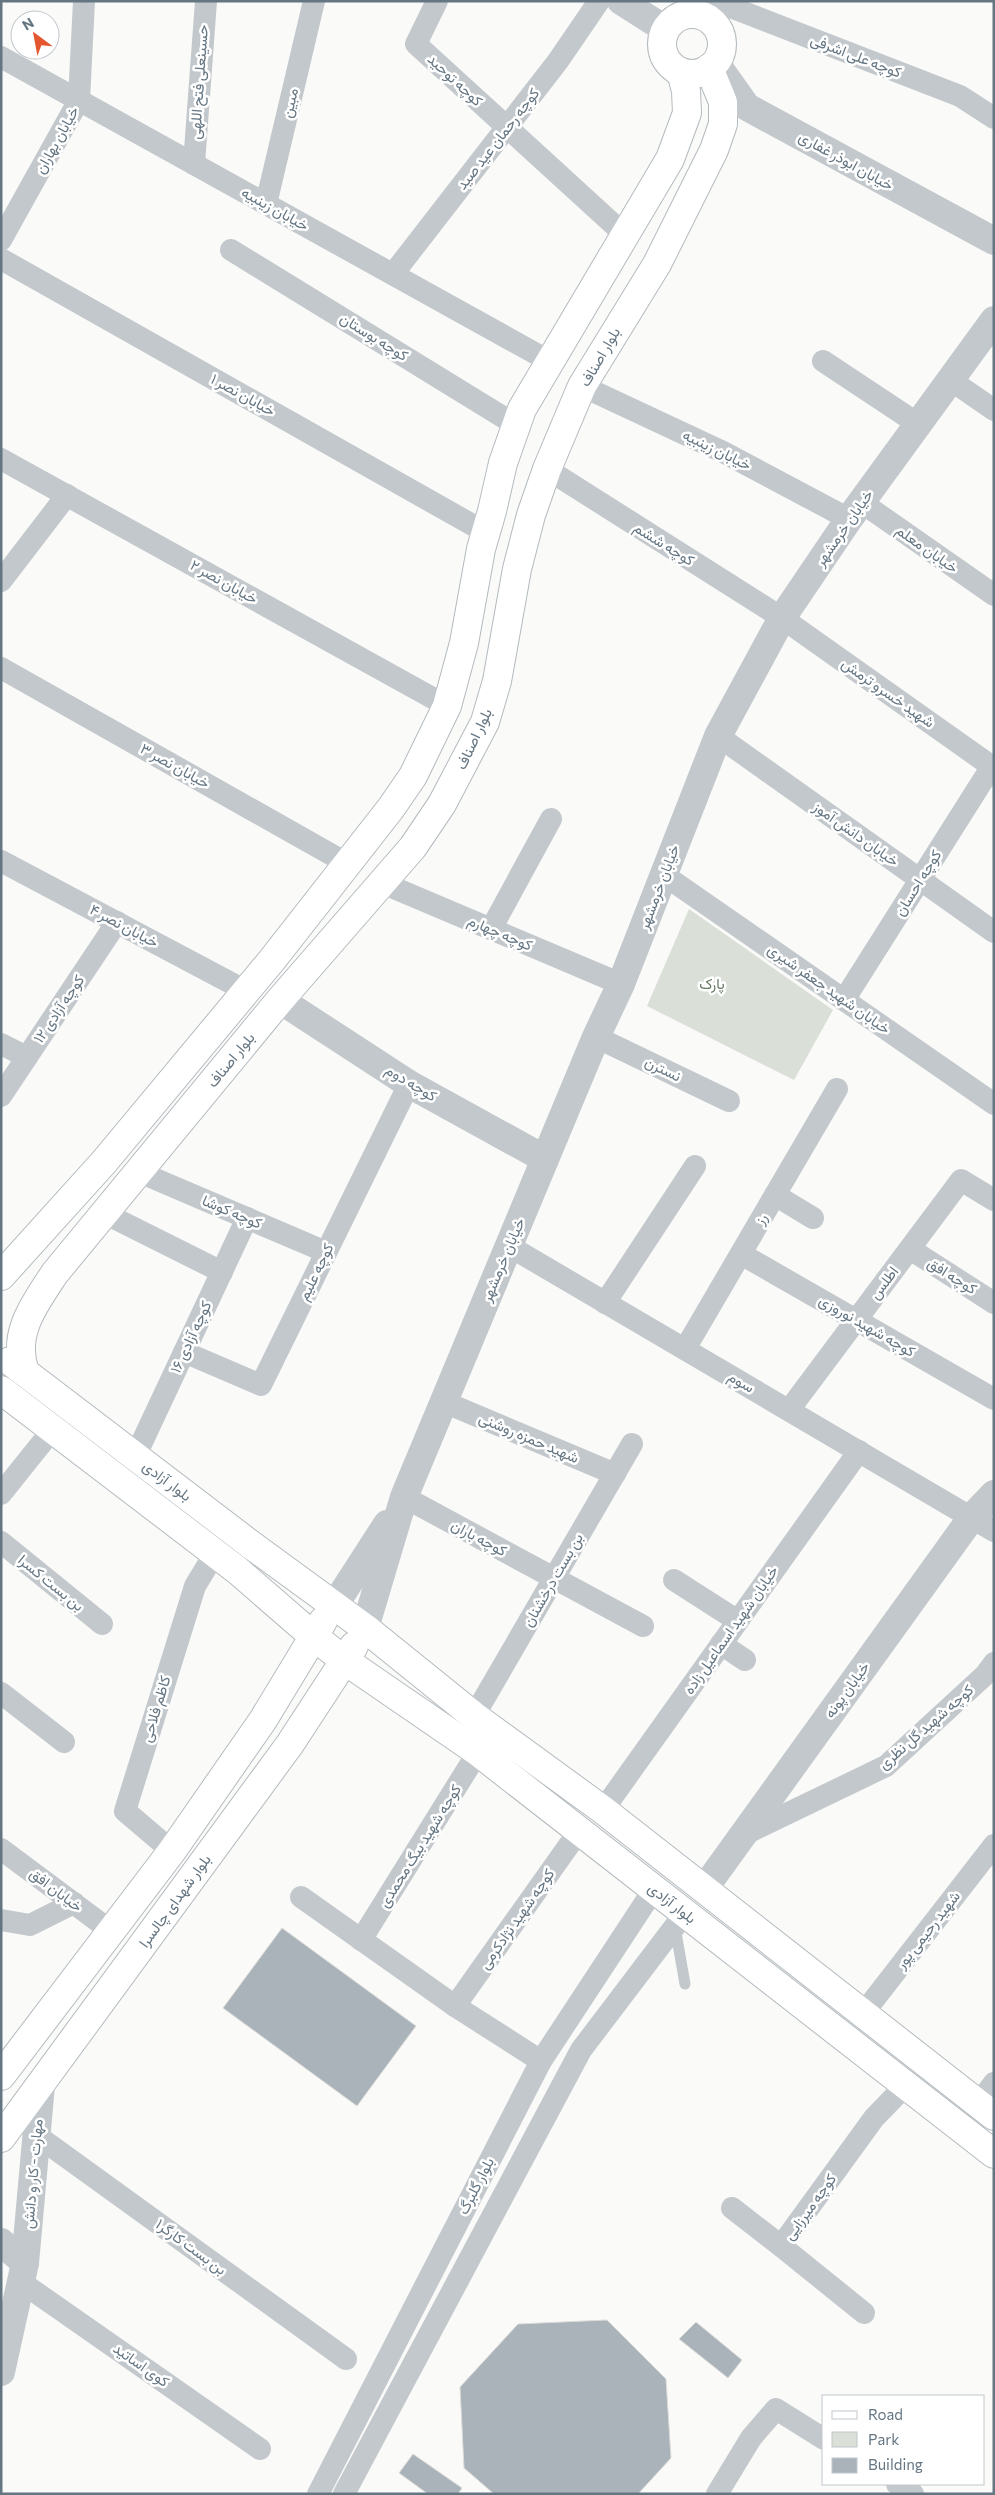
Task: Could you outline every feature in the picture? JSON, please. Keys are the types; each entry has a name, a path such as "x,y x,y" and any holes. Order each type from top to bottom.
{"main road":[{"path":"690,11 716,26 720,34 720,53 712,65 700,73 681,72 672,67 662,49 662,39 690,11"},
{"name":"بلوار اصناف","path":"24,1372 20,1358 21,1336 35,1302 46,1287 104,1213 280,1000 380,882 413,847 442,804 485,722 497,680 517,569 531,515 547,469 582,386 658,264 714,150 723,124 723,102 712,65"},
{"path":"46,1287 34,1290 21,1285 8,1269 104,1162 246,991 348,864 413,776 447,706 464,643 485,532 492,511 502,463 522,409 549,360 670,159 687,113 686,91 681,72"},
{"name":"بلوار آزادی","path":"1,1354 254,1547 365,1628 474,1716 603,1810 862,2015 989,2101"},
{"name":"بلوار آزادی","path":"1,1390 14,1410 53,1429 237,1570 313,1636 344,1660 478,1752 580,1831 654,1889 680,1920 906,2086 994,2154"},
{"path":"237,1570 247,1566 253,1558 254,1547"},
{"path":"1,2076 172,1851 263,1720 313,1636 334,1606"},
{"name":"بلوار شهدای چالسرا","path":"1,2138 290,1744 365,1628"},
{"path":"434,1723 430,1712 433,1702 442,1695 451,1696"},
{"path":"263,1720 276,1719 284,1724 289,1732 290,1744"}],"street":[{"name":"خیابان بهاران","path":"1,240 79,100 84,1"},
{"name":"حسینعلی فتح اللهی","path":"194,164 206,1"},
{"name":"مبین","path":"266,204 314,1"},
{"name":"کوچه توحید","path":"437,1 416,44 507,128"},
{"name":"کوچه رحمان عید صید","path":"393,274 558,61 599,1"},
{"path":"621,1 690,11"},
{"name":"کوچه علی اشرفی","path":"690,11 960,96 994,118"},
{"name":"خیابان زینبیه","path":"1,57 549,360"},
{"name":"خیابان ابوذر غفاری","path":"712,65 747,106 994,241"},
{"path":"507,128 625,235"},
{"name":"کوچه بوستان","path":"231,250 516,425"},
{"name":"خیابان نصر ۱","path":"1,259 485,532"},
{"name":"خیابان خرمشهر","path":"365,1628 404,1497 596,1037 621,984 718,736 782,618 855,511 949,379 994,320"},
{"path":"823,361 918,424"},
{"path":"949,379 994,410"},
{"name":"خیابان زینبیه","path":"582,386 855,511"},
{"name":"خیابان نصر ۲","path":"1,459 447,706"},
{"name":"کوچه ششم","path":"547,469 782,618"},
{"path":"1,581 66,495"},
{"name":"خیابان معلم","path":"855,511 994,595"},
{"name":"شهید خسرو ترمش","path":"782,618 993,767"},
{"name":"خیابان نصر ۳","path":"1,668 348,864"},
{"name":"خیابان دانش آموز","path":"718,736 994,932"},
{"name":"کوچه احسان","path":"844,1000 993,767"},
{"path":"491,929 550,819"},
{"name":"خیابان نصر ۴","path":"1,861 246,991"},
{"name":"خیابان شهید جعفر شیری","path":"664,875 994,1104"},
{"name":"کوچه چهارم","path":"380,882 621,984"},
{"name":"کوچه آزادی ۱۲","path":"1,1096 117,922"},
{"name":"کوچه دوم","path":"280,1000 409,1084 545,1159"},
{"name":"نسترن","path":"596,1037 729,1101"},
{"path":"1,1044 27,1057"},
{"name":"کوچه علیم","path":"184,1352 261,1385 409,1084"},
{"name":"رز","path":"685,1349 837,1089"},
{"path":"605,1302 695,1166"},
{"name":"کوچه کوشا","path":"139,1172 326,1252"},
{"name":"اطلس","path":"790,1410 961,1180 994,1200"},
{"path":"775,1195 814,1218"},
{"path":"104,1213 222,1272"},
{"name":"کوچه آزادی ۱۶","path":"135,1456 247,1218"},
{"name":"سوم","path":"509,1246 983,1524"},
{"name":"کوچه افق","path":"910,1250 994,1303"},
{"name":"کوچه شهید نوروزی","path":"741,1254 994,1399"},
{"name":"شهید حمزه روشنی","path":"444,1402 615,1474"},
{"path":"1,1494 53,1429"},
{"name":"بن بست درخشنان","path":"474,1716 632,1444"},
{"name":"خیابان شهید اسماعیل زاده","path":"603,1810 859,1451"},
{"name":"خیابان پونه","path":"704,1889 742,1835 983,1524 994,1494"},
{"name":"خیابان خرمشهر","path":"334,1606 404,1497"},
{"name":"کوچه باران","path":"404,1497 643,1626"},
{"name":"بن بست کسرا","path":"1,1542 102,1624"},
{"name":"کاظم فلاحی","path":"172,1851 125,1811 195,1586 215,1553"},
{"path":"674,1580 738,1620"},
{"path":"722,1644 745,1660"},
{"name":"کوچه شهید گل نظری","path":"742,1835 886,1766 991,1673"},
{"path":"1,1693 64,1742"},
{"name":"کوچه شهید بیگ محمدی","path":"362,1940 478,1752"},
{"name":"کوچه شهید نژادکرمی","path":"455,2006 580,1831"},
{"name":"شهید رحیمی پور","path":"862,2015 994,1845"},
{"name":"خیابان افق","path":"1,1850 111,1931"},
{"name":"بلوار گلبرگ","path":"324,2491 541,2061 654,1889"},
{"path":"301,1897 455,2006 541,2061"},
{"path":"1,1920 30,1925 74,1903"},
{"name":"بلوار گلبرگ","path":"344,2494 581,2050 680,1920"},
{"path":"622,1936 634,1930 643,1931 651,1936 657,1950"},
{"name":"مهارت - کار و دانش","path":"1,2372 23,2272 41,2086"},
{"name":"کوچه میرزایی","path":"864,2313 781,2246 874,2118 906,2086"},
{"name":"بن بست کارگر۱","path":"36,2135 346,2359"},
{"path":"732,2208 781,2246"},
{"name":"مهارت - کار و دانش","path":"1,2242 23,2272"},
{"name":"کوی اساتید","path":"23,2272 260,2449"},
{"path":"717,2494 751,2438 776,2409 822,2438"},
{"path":"899,2485 913,2494"}],"lane":[{"path":"680,1920 686,1984"}],"green space":[{"name":"پارک","path":"689,909 833,1010 794,1080 647,1006"}],"building":[{"path":"282,1928 416,2026 357,2106 223,2008"},
{"path":"607,2320 666,2379 671,2458 638,2494 494,2494 464,2468 460,2387 518,2324"},
{"path":"696,2322 742,2360 728,2378 679,2339"},
{"path":"413,2454 462,2488 458,2494 428,2494 399,2473"}]}
